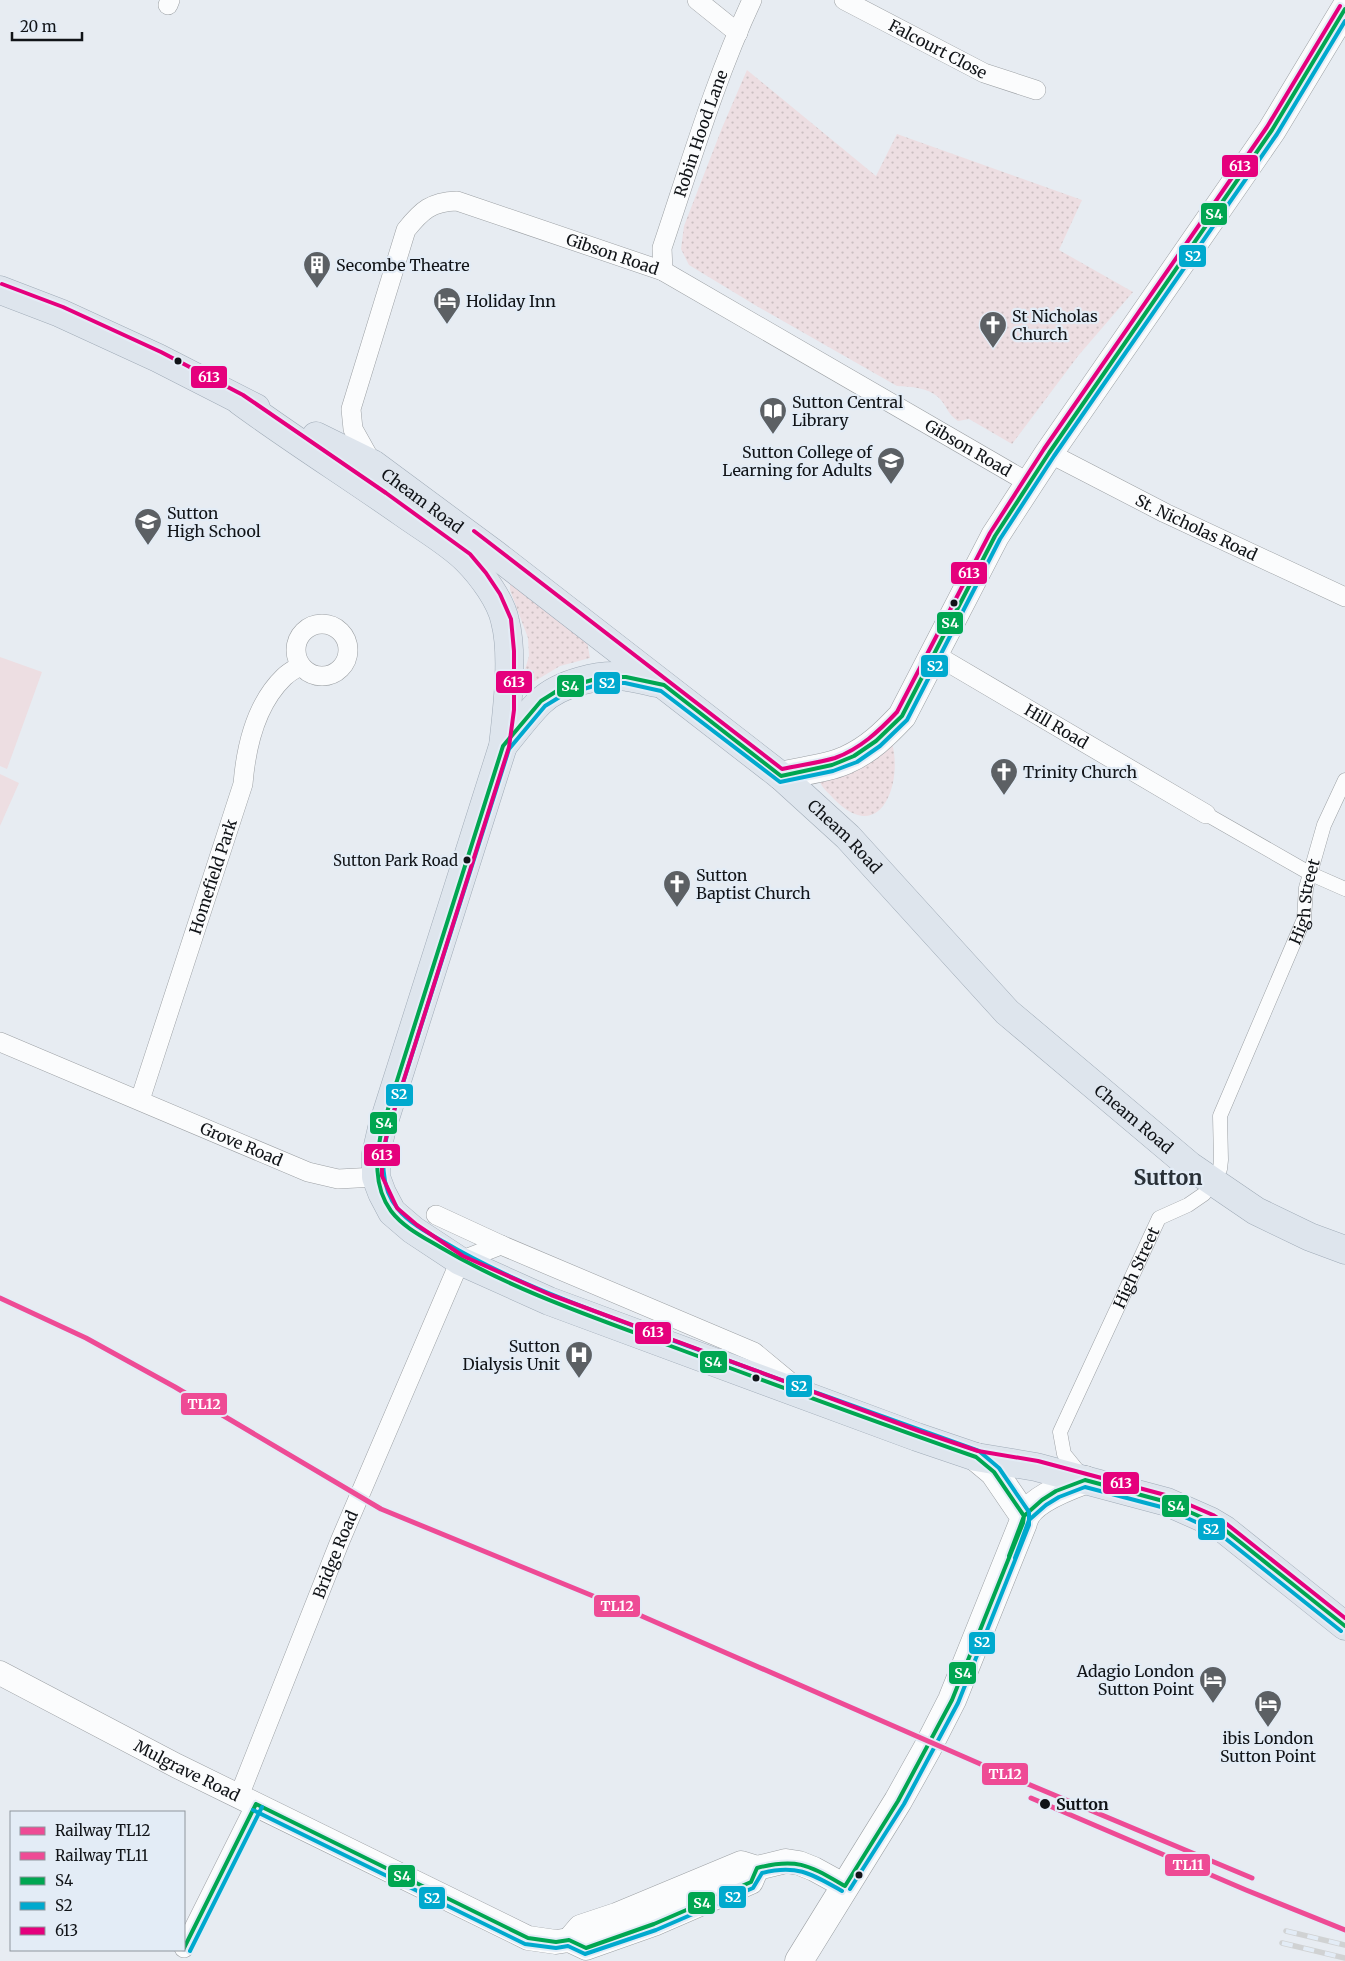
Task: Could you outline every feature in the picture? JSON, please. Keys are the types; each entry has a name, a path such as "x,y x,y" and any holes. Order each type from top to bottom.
{"highway":[{"name":"Cheam Road","path":"0,290 60,314 158,358 240,401 286,421 373,464 496,555 781,776 848,837 1007,1012 1190,1166 1212,1183 1256,1211 1310,1237 1345,1250"},
{"name":"Cheam Road","path":"240,401 435,536 466,559 481,576 505,620 508,651 508,710 502,746"},
{"path":"664,685 626,676 603,677 560,689 541,701 502,746 382,1128 376,1154 376,1177 392,1212 413,1230 460,1260 549,1301 810,1398 976,1457 1036,1466 1167,1502 1210,1521 1231,1535 1345,1626"}],"main road":[{"path":"781,776 845,761 883,737 902,716 988,548 1049,453 1272,130 1345,9"},
{"path":"976,1457 994,1472 1024,1516"},
{"path":"801,1958 898,1801 952,1700 1023,1523 1024,1516 1042,1500 1056,1491 1085,1480"}],"street":[{"path":"697,0 738,33"},
{"name":"Robin Hood Lane","path":"663,271 662,248 713,98 752,0"},
{"name":"Falcourt Close","path":"844,0 984,73 1036,90"},
{"name":"Gibson Road","path":"373,464 353,430 351,409 406,230 418,216 439,202 457,201 663,271 1029,483"},
{"name":"St. Nicholas Road","path":"1049,453 1165,513 1345,598"},
{"name":"Hill Road","path":"934,654 1206,814 1311,874 1345,889"},
{"name":"Homefield Park","path":"140,1100 243,784 244,763 257,718 266,699 285,676 300,666"},
{"name":"High Street","path":"1085,1480 1064,1454 1060,1432 1159,1218 1188,1205 1204,1194 1220,1169 1220,1116 1304,919 1306,888 1324,825 1345,780"},
{"name":"Grove Road","path":"0,1042 308,1172 338,1179 376,1177"},
{"path":"436,1215 754,1352 810,1398"},
{"path":"460,1260 502,1245"},
{"name":"Bridge Road","path":"185,1944 247,1800 340,1542 460,1260"},
{"path":"648,1338 677,1319"},
{"name":"Mulgrave Road","path":"0,1673 247,1800 528,1938 556,1942 569,1940 580,1927 616,1915 741,1863 758,1868 786,1861 799,1863 845,1886"}],"shaded area":[{"path":"747,70 876,176 897,134 1082,200 1059,250 1133,292 1078,356 1012,444 969,419 958,421 941,400 929,391 897,386 689,265 681,249 684,226"},
{"path":"514,583 587,641 590,658 560,666 525,687 520,686 529,656 528,638 510,590 510,585"},
{"path":"0,657 42,672 7,769 0,766"},
{"path":"892,743 895,759 891,791 885,804 876,813 864,816 850,812 834,799 821,784 819,778"},
{"path":"0,774 19,783 0,826"}],"railway":[{"path":"1286,1931 1345,1945"},
{"path":"1282,1943 1345,1958"}],"rail line":[{"name":"TL12","path":"0,1298 86,1338 175,1387 381,1509 637,1614 985,1766 1252,1878"},
{"name":"TL11","path":"1031,1798 1345,1930"}],"transit line":[{"name":"613","path":"474,531 782,769 835,758 853,750 876,733 897,712 990,533 1044,449 1267,127 1340,6"},
{"name":"S4","path":"845,1886 898,1801 952,1700 1023,1523 1024,1516 994,1472 976,1457 783,1388 551,1301 467,1262 420,1235 396,1217 381,1192 377,1160 382,1128 503,746 541,701 560,689 603,677 626,677 664,685 781,776 832,765 854,756 876,741 902,716 995,536 1049,453 1272,130 1345,9"},
{"name":"S2","path":"850,1889 904,1804 958,1703 1029,1525 1029,1512 999,1468 979,1451 611,1318 498,1271 425,1231 402,1214 388,1191 384,1171 384,1150 388,1130 509,749 545,706 563,695 604,683 625,683 661,691 780,782 833,771 857,762 880,746 907,720 1000,539 1054,456 1277,134 1345,21"},
{"name":"613","path":"2,284 63,307 161,352 243,395 386,493 470,554 500,594 511,619 514,651 514,710 509,747 388,1130 382,1155 382,1176 397,1208 417,1225 463,1256 551,1295 978,1451 1038,1461 1169,1496 1213,1515 1345,1618"},
{"name":"S4","path":"1009,1556 1024,1516 1042,1500 1056,1491 1085,1480 1167,1502 1210,1521 1225,1530 1345,1626"},
{"name":"S2","path":"1015,1558 1029,1520 1046,1505 1059,1497 1085,1487 1165,1508 1207,1527 1221,1535 1341,1631"},
{"name":"S4","path":"256,1804 528,1938 556,1942 569,1940 586,1948 654,1924 751,1882 757,1868 783,1863 803,1865 845,1886"},
{"name":"S4","path":"185,1946 256,1804"},
{"name":"S2","path":"190,1951 262,1807"},
{"name":"S2","path":"253,1810 525,1944 556,1948 568,1946 585,1954 656,1930 753,1888 762,1873 774,1870 804,1872 842,1891"}],"place":[{"name":"Secombe Theatre","path":"317,289"},
{"name":"Holiday Inn","path":"447,325"},
{"name":"St Nicholas Church","path":"993,349"},
{"name":"Sutton Central Library","path":"773,435"},
{"name":"Sutton College of Learning for Adults","path":"891,485"},
{"name":"Sutton High School","path":"148,546"},
{"name":"Trinity Church","path":"1004,796"},
{"name":"Sutton Park Road","path":"467,860"},
{"name":"Sutton Baptist Church","path":"677,908"},
{"name":"Sutton Dialysis Unit","path":"579,1379"},
{"name":"Adagio London Sutton Point","path":"1213,1704"},
{"name":"ibis London Sutton Point","path":"1268,1728"},
{"name":"Sutton","path":"1045,1804"}],"district":[{"name":"Sutton","path":"1168,1178"}]}
